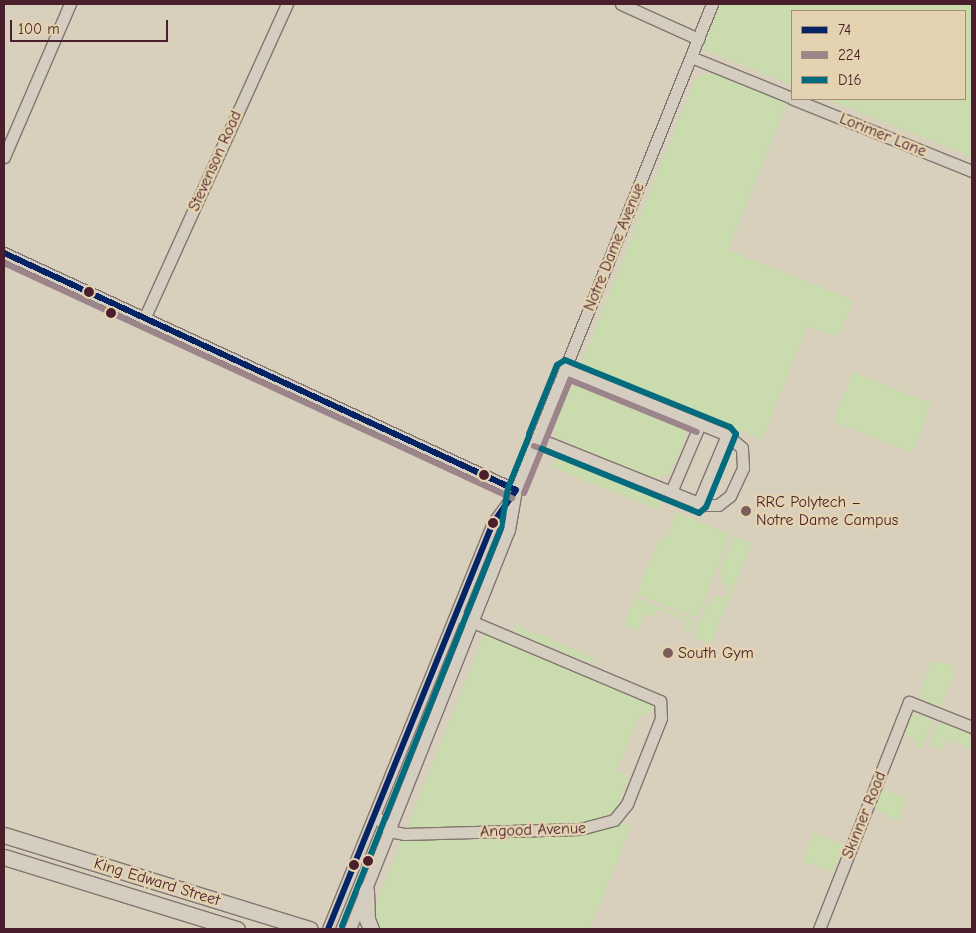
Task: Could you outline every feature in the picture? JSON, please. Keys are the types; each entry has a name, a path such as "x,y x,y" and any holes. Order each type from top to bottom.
{"main road":[{"name":"King Edward Street","path":"4,835 310,929"},
{"name":"King Edward Street","path":"4,857 237,929"},
{"path":"366,890 371,929"}],"street":[{"path":"4,157 70,4"},
{"name":"Stevenson Road","path":"144,319 287,4"},
{"path":"621,4 698,39"},
{"name":"Notre Dame Avenue","path":"350,929 474,622 509,530 516,490 712,4"},
{"name":"Lorimer Lane","path":"690,57 791,98"},
{"name":"Lorimer Lane","path":"795,100 972,171"},
{"path":"4,253 516,490"},
{"path":"537,438 698,504 718,505 734,490 743,468 744,454 738,442 727,435 565,369"},
{"path":"671,492 700,424"},
{"path":"698,504 727,435"},
{"name":"Notre Dame Avenue","path":"328,929 493,523 516,490"},
{"name":"Angood Avenue","path":"390,831 404,834 595,827 619,816 633,789 661,718 660,700 456,615"},
{"path":"434,669 452,676"},
{"name":"Skinner Road","path":"819,929 909,702 972,727"},
{"path":"375,815 390,831"}],"green space":[{"path":"721,4 972,4 972,157 830,100 966,100 966,10 791,10 791,85 702,49"},
{"path":"703,74 713,74 787,103 728,250 853,300 839,335 835,333 833,336 807,326 762,439 733,427 732,430 589,373 582,362 694,82"},
{"path":"853,372 932,404 912,453 833,421"},
{"path":"579,383 683,425 686,438 668,475 650,478 556,437 555,425 570,389"},
{"path":"557,453 659,494 662,498 658,510 551,467"},
{"path":"675,512 730,534 697,618 636,594 659,539 663,541 666,535 669,536"},
{"path":"734,536 752,543 711,644 695,638 694,633 707,602 710,603 714,596 722,598 727,594 728,587 720,580 723,573 719,571"},
{"path":"635,597 693,620 691,632 684,630 687,621 657,609 653,617 644,614 637,631 624,625"},
{"path":"517,625 597,659 589,662 518,634 513,629"},
{"path":"485,633 651,700 654,710 646,716 640,714 616,771 625,775 628,781 615,811 608,816 632,825 590,929 366,929"},
{"path":"939,661 954,666 952,671 955,672 941,707 923,700 920,692 931,663"},
{"path":"914,714 934,720 922,749 916,746 913,738 903,734"},
{"path":"939,722 972,735 972,749 947,739 943,750 929,745"},
{"path":"884,790 907,798 898,821 875,809 878,795"},
{"path":"813,833 844,845 833,873 802,861"}],"transit line":[{"name":"74","path":"4,253 516,490"},
{"name":"224","path":"4,263 512,498"},
{"name":"D16","path":"529,434 557,365 565,360 730,427 736,434 706,507 699,513 542,449"},
{"name":"224","path":"524,493 570,380 697,432"},
{"name":"D16","path":"342,926 501,528 508,488 529,436"},
{"name":"224","path":"534,446 668,500"},
{"name":"74","path":"328,929 493,523 516,490"}],"place":[{"name":"RRC Polytech – Notre Dame Campus","path":"746,511"},
{"name":"South Gym","path":"668,653"}]}
